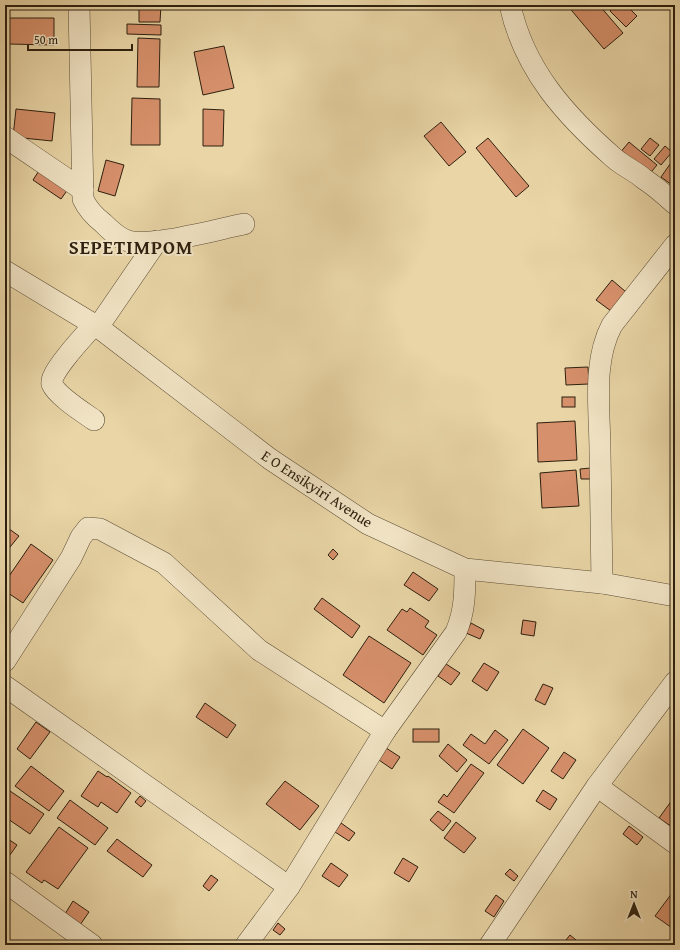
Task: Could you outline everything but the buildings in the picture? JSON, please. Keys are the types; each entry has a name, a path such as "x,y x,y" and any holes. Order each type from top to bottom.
{"street":[{"path":"79,5 83,199 90,211 118,236 128,241 139,243 157,242 244,224"},
{"path":"510,5 521,42 539,77 557,102 615,159 645,179 675,204"},
{"path":"5,137 83,190"},
{"path":"94,420 57,392 52,384 52,378 58,368 96,326 157,242"},
{"path":"602,583 600,385 603,348 606,337 612,325 675,245"},
{"name":"E O Ensikyiri Avenue","path":"5,271 96,326 270,458 368,524 465,570 602,583 675,596"},
{"path":"5,661 71,558 81,537 88,528 100,528 164,564 259,650 385,731"},
{"path":"246,945 289,887 385,731 456,632 463,617 465,603 465,570"},
{"path":"490,945 598,786 675,682"},
{"path":"5,686 289,887"},
{"path":"598,786 675,843"},
{"path":"5,882 92,945"}],"district":[{"name":"SEPETIMPOM","path":"131,247"}]}
